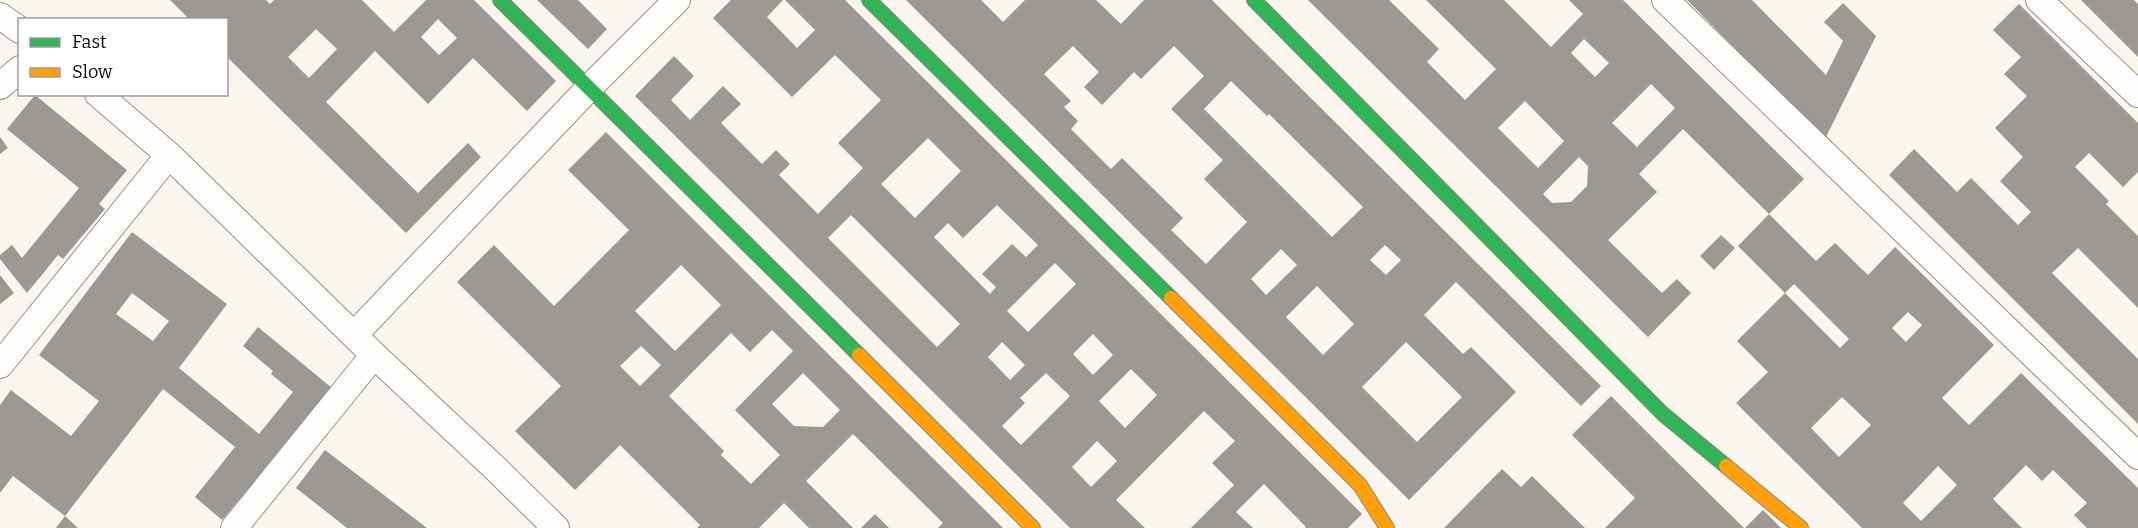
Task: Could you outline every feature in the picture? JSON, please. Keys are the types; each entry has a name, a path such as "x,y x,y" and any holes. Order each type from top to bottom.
{"street":[{"path":"500,0 1033,528"},
{"path":"354,335 588,88 677,0"},
{"path":"869,0 1360,485 1387,528"},
{"path":"1254,0 1663,414 1801,528"},
{"path":"1665,0 2138,456"},
{"path":"2039,0 2138,94"},
{"path":"0,16 18,29"},
{"path":"0,86 18,71"},
{"path":"101,96 169,155 556,528"},
{"path":"0,365 169,155"},
{"path":"234,528 374,355"}],"building":[{"path":"170,0 266,0 270,4 274,0 362,0 394,32 426,0 474,0 556,81 527,111 473,58 428,104 375,51 326,102 418,193 468,143 481,157 406,233 228,58 228,18 188,18","holes":["438,19 457,38 439,55 421,37","316,29 337,49 309,78 288,57"]},
{"path":"537,0 578,0 607,29 588,49"},
{"path":"731,0 783,0 767,17 797,48 815,30 785,0 845,0 1362,514 1348,528 1305,528 1264,484 1236,512 1253,528 1191,528 1234,485 1212,463 1235,441 1204,411 1116,500 1145,528 1070,528 635,96 674,56 694,76 671,100 690,120 723,86 741,104 721,123 762,164 776,150 790,164 779,175 818,214 863,168 838,143 881,100 835,55 792,97 713,18","holes":["928,138 961,171 915,218 881,184","997,205 1038,245 1026,257 1012,244 982,274 996,287 990,294 934,237 948,223 963,238","851,215 960,324 937,347 828,238","1055,263 1076,284 1028,332 1007,311","1093,334 1113,355 1093,375 1073,354","1002,342 1025,365 1010,380 988,357","1131,369 1157,395 1125,428 1099,401","1046,373 1070,396 1021,445 1002,426 1025,403 1020,398","1097,441 1117,461 1091,487 1072,467"]},
{"path":"906,0 981,0 1003,22 1025,0 1096,0 1121,24 1144,0 1212,0 1601,386 1581,406 1456,282 1424,315 1463,354 1471,347 1516,392 1409,500","holes":["1073,46 1099,72 1084,87 1102,105 1134,72 1141,79 1174,46 1204,76 1171,109 1223,160 1204,179 1247,222 1206,264 1171,230 1183,218 1122,158 1111,169 1071,129 1078,121 1064,107 1071,101 1044,74","1231,81 1267,116 1269,114 1363,207 1332,237 1204,109","1385,245 1401,260 1386,275 1370,260","1281,249 1297,265 1266,295 1251,279","1317,286 1354,324 1323,355 1286,317","1406,342 1462,397 1417,442 1362,387"]},
{"path":"1308,0 1389,0 1439,49 1427,62 1465,100 1496,69 1426,0 1504,0 1551,47 1583,14 1569,0 1623,0 1804,179 1769,214 1683,129 1639,174 1657,192 1608,240 1662,293 1677,279 1691,293 1648,337","holes":["1584,39 1609,63 1595,77 1571,53","1651,84 1675,108 1637,147 1612,123","1525,101 1564,141 1538,168 1498,128","1579,157 1588,166 1587,186 1571,202 1552,203 1543,194"]},
{"path":"1687,0 1752,0 1826,75 1843,41 1824,22 1843,3 1876,36 1825,139"},
{"path":"2081,0 2134,0 2138,4 2138,57"},
{"path":"2019,4 2138,123 2138,172 2123,187 2089,153 2075,167 2109,201 2106,204 2138,236 2138,308 2078,248 2052,273 2138,359 2138,424 1889,175 1914,149 1957,192 1971,178 2018,225 2031,212 2000,181 2023,157 1995,128 2027,96 2004,74 2021,57 1993,30"},
{"path":"36,96 127,170 99,204 105,209 63,259 58,255 27,293 0,259 0,255 12,245 22,258 79,188 7,129"},
{"path":"606,132 1003,528 938,528 943,523 853,434 806,481 853,528 809,528 784,503 759,528 697,528 700,525 620,445 575,490 515,431 561,386 457,282 494,245 554,306 629,230 568,170","holes":["681,265 721,305 675,351 635,311","772,330 793,351 735,410 780,455 751,484 721,455 724,451 669,396 731,333 750,352","641,346 661,365 640,386 620,366","803,373 840,410 823,427 794,426 772,404"]},
{"path":"0,137 8,148 0,154"},
{"path":"1769,214 1816,261 1835,243 1868,275 1895,247 1994,345 1942,398 1969,425 2021,373 2138,488 2138,528 2087,528 2074,515 2087,503 2053,470 2042,481 2026,465 1993,499 2022,528 1862,528 1736,403 1768,372 1737,341 1785,293 1738,246","holes":["1794,284 1849,339 1840,348 1785,293","1908,312 1922,325 1906,342 1892,328","1842,397 1871,425 1839,457 1811,428","1938,466 1957,485 1921,521 1903,503"]},
{"path":"132,232 227,304 179,368 259,434 293,392 271,374 273,371 243,346 258,327 332,388 222,520 195,497 235,447 163,389 65,516 13,476 0,493 0,405 11,390 71,436 99,401 39,355","holes":["132,293 169,321 153,341 116,314"]},
{"path":"1721,235 1735,248 1714,270 1700,256"},
{"path":"0,275 14,293 0,304"},
{"path":"1611,396 1744,528 1605,528 1635,498 1572,435"},
{"path":"325,450 427,528 347,528 296,488"},
{"path":"1502,469 1521,487 1532,476 1585,528 1444,528"},
{"path":"1763,510 1781,528 1745,528"},
{"path":"875,514 889,528 861,528"},
{"path":"65,516 78,528 56,528"}],"traffic: fast":[{"path":"500,0 859,355"},
{"path":"869,0 1171,298"},
{"path":"1254,0 1663,414 1726,466"}],"traffic: slow":[{"path":"1171,298 1360,485 1387,528"},
{"path":"859,355 1033,528"},
{"path":"1726,466 1801,528"}]}
